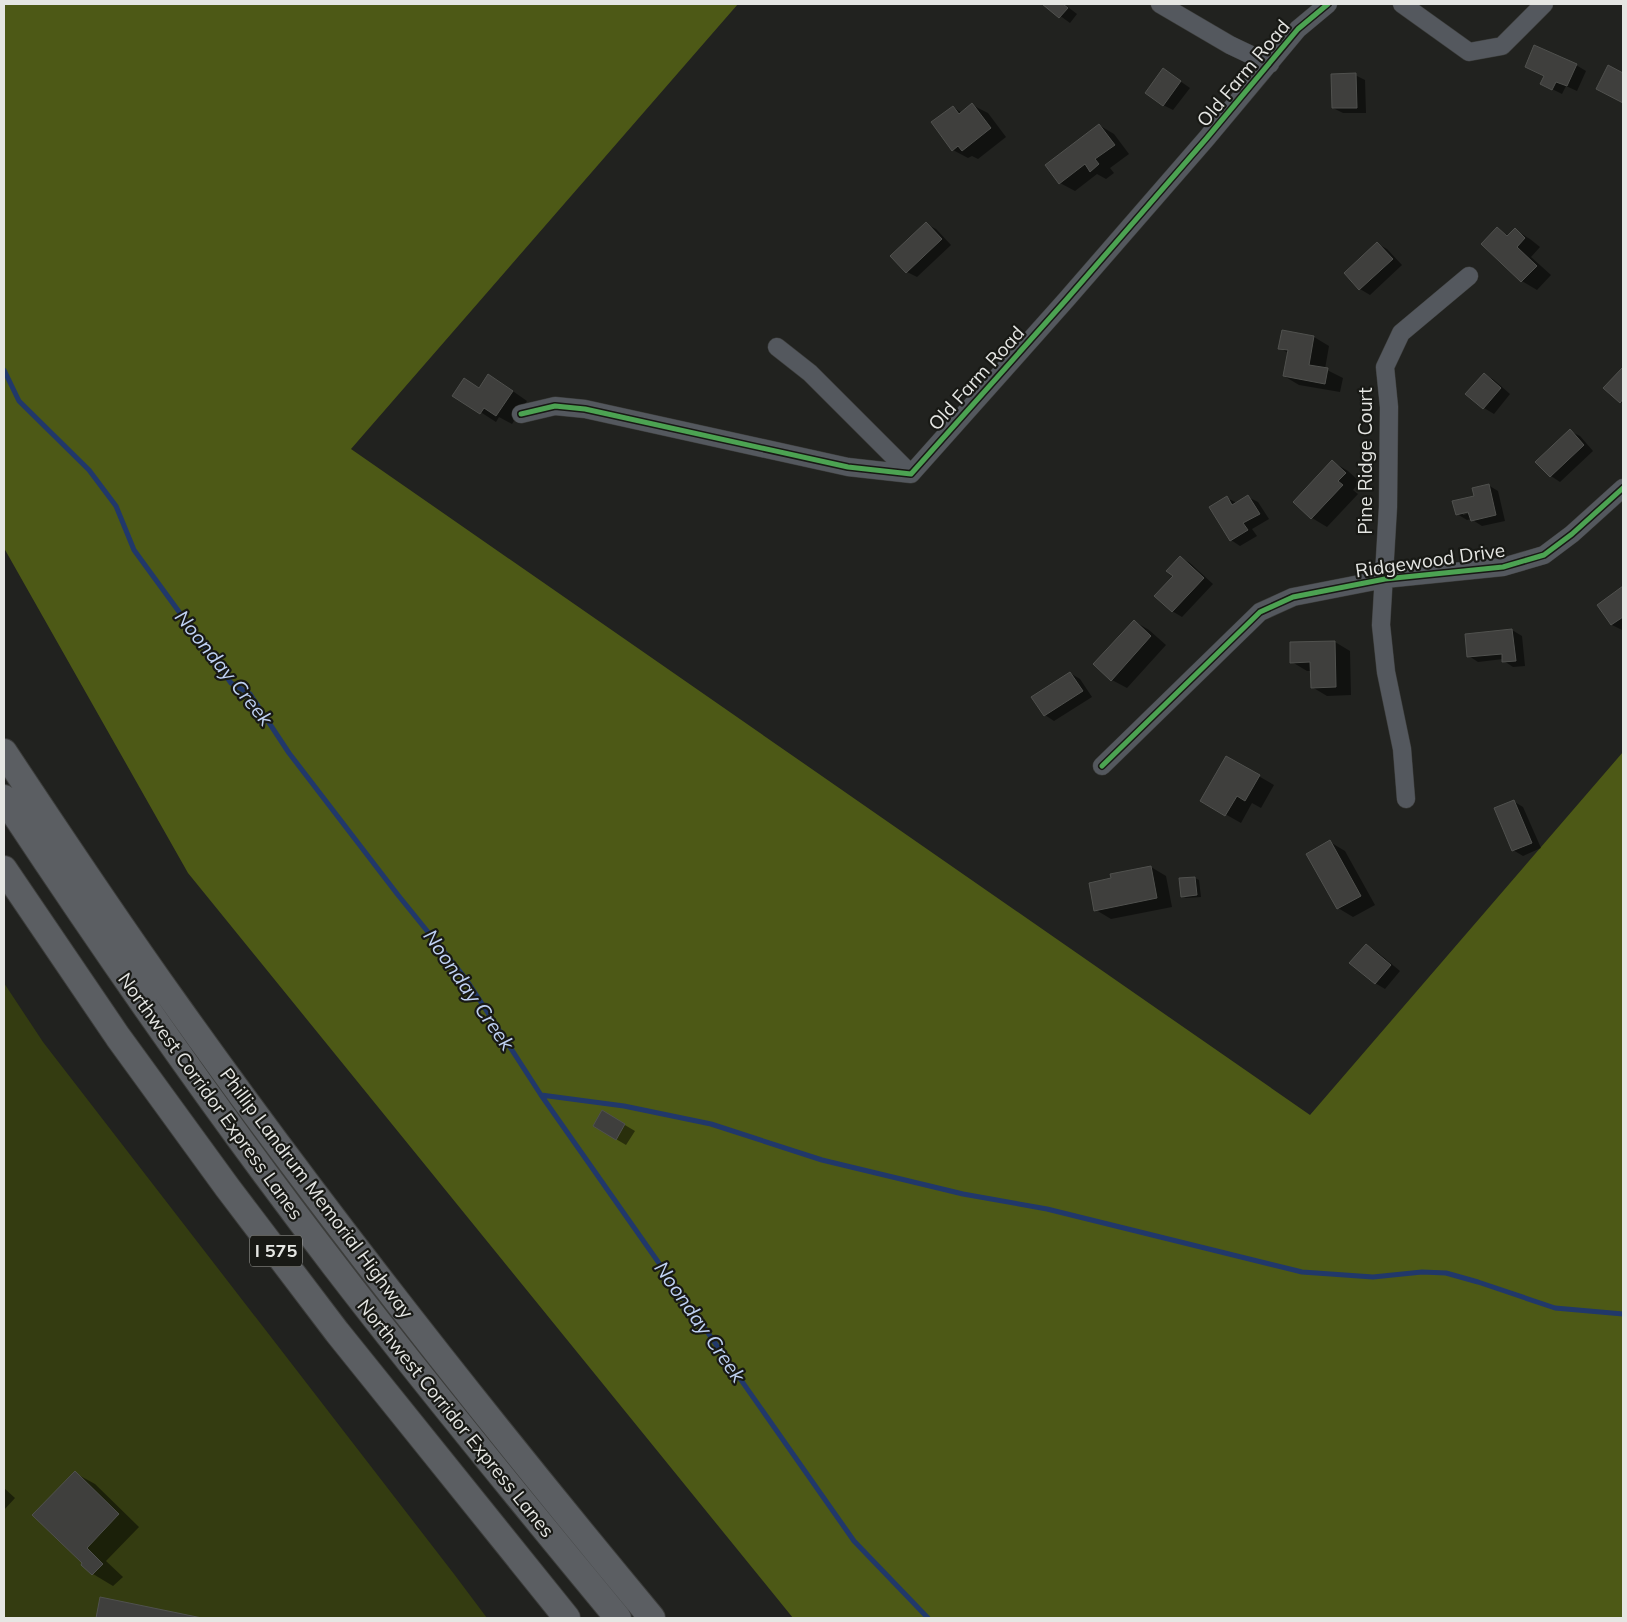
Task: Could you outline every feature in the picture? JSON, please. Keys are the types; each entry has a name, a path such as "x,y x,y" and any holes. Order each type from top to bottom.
{"highway":[{"name":"Phillip Landrum Memorial Highway","path":"4,752 163,986 266,1127 484,1413 652,1618"},
{"name":"Northwest Corridor Express Lanes","path":"4,798 62,886 210,1099 334,1265 486,1459 618,1618"},
{"name":"I 575","path":"4,869 118,1037 227,1187 337,1332 567,1618"}],"street":[{"path":"1160,4 1230,45 1270,64"},
{"name":"Old Farm Road","path":"911,474 1066,300 1298,29 1328,4"},
{"path":"1402,4 1469,52 1502,46 1544,4"},
{"name":"Pine Ridge Court","path":"1406,799 1402,749 1386,672 1381,625 1388,507 1389,416 1385,368 1401,333 1469,276"},
{"path":"777,347 810,373 911,474"},
{"path":"521,414 555,406 585,409 848,467 911,474"},
{"name":"Ridgewood Drive","path":"1102,766 1260,612 1293,597 1385,579 1503,567 1544,555 1572,534 1623,488"}],"green space":[{"path":"4,4 738,4 351,449 1310,1115 1623,752 1623,1618 793,1618 188,873 4,548"},
{"path":"4,983 43,1042 487,1618 4,1618"}],"building":[{"path":"1042,4 1063,4 1068,8 1059,18"},
{"path":"1534,45 1577,64 1567,86 1556,82 1552,90 1540,84 1544,76 1525,67"},
{"path":"1608,65 1623,73 1623,103 1596,89"},
{"path":"1163,68 1181,81 1163,106 1145,93"},
{"path":"1356,73 1357,108 1332,108 1331,74"},
{"path":"972,103 991,128 962,151 958,146 952,151 931,122 953,106 959,114"},
{"path":"1099,124 1115,145 1095,159 1099,164 1090,172 1085,164 1059,184 1045,165"},
{"path":"926,222 942,239 906,273 890,256"},
{"path":"1497,227 1507,236 1515,228 1525,238 1517,247 1537,266 1521,282 1481,244"},
{"path":"1377,242 1393,259 1359,290 1344,273"},
{"path":"1282,330 1314,336 1309,365 1328,368 1325,384 1283,376 1288,350 1278,349"},
{"path":"1623,367 1623,399 1620,403 1603,388"},
{"path":"1484,373 1501,388 1483,409 1465,394"},
{"path":"488,374 513,391 496,416 484,408 480,414 452,396 464,378 479,388"},
{"path":"1570,429 1584,445 1550,477 1535,462"},
{"path":"1332,460 1346,473 1338,481 1343,485 1311,519 1293,502"},
{"path":"1489,484 1496,515 1471,521 1468,512 1456,515 1452,501 1474,496 1472,488"},
{"path":"1248,495 1260,514 1243,523 1248,530 1230,541 1209,507 1227,496 1232,505"},
{"path":"1180,556 1204,578 1172,612 1154,596 1173,576 1166,571"},
{"path":"1623,586 1623,617 1611,625 1597,605"},
{"path":"1134,620 1151,636 1111,681 1093,664"},
{"path":"1512,629 1516,661 1502,662 1502,654 1467,657 1465,634"},
{"path":"1335,641 1336,687 1311,688 1310,662 1290,663 1290,642"},
{"path":"1070,672 1083,691 1044,716 1031,697"},
{"path":"1226,756 1260,775 1245,801 1237,796 1225,816 1200,801"},
{"path":"1514,800 1532,843 1512,851 1494,808"},
{"path":"1330,840 1361,896 1337,909 1306,854"},
{"path":"1151,866 1157,898 1094,911 1089,883 1111,878 1110,874"},
{"path":"1195,877 1197,895 1181,897 1179,878"},
{"path":"1366,944 1391,965 1375,984 1349,963"},
{"path":"602,1110 625,1124 616,1140 593,1126"},
{"path":"75,1471 119,1514 87,1548 103,1564 92,1575 32,1515"},
{"path":"100,1597 202,1618 96,1618"}],"waterway":[{"name":"Noonday Creek","path":"4,370 19,401 89,470 116,506 134,550 231,683 250,694 289,753 398,895 466,979 541,1095 854,1541 928,1618"},
{"path":"541,1095 624,1106 711,1124 822,1160 963,1194 1047,1209 1302,1272 1373,1277 1422,1272 1446,1273 1555,1308 1623,1314"}],"cycle path":[{"path":"521,414 555,406 585,409 848,467 911,474 1066,300 1206,139 1298,29 1328,4"},
{"path":"1102,766 1260,612 1293,597 1385,579 1503,567 1544,555 1572,534 1623,488"}]}
